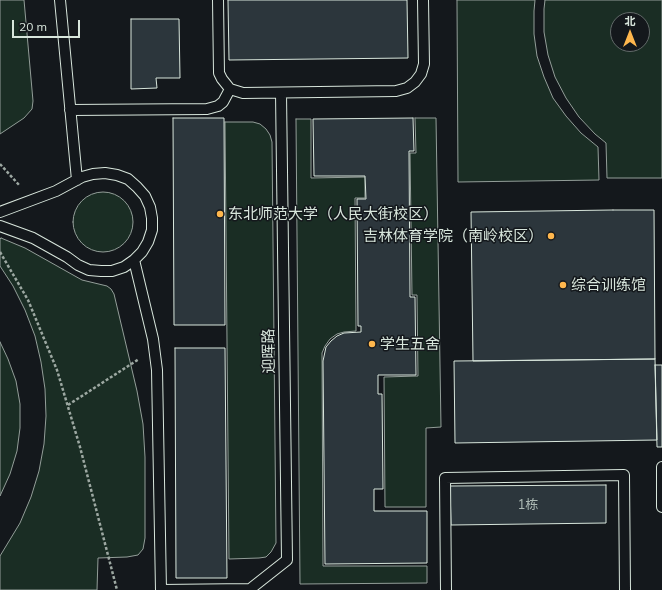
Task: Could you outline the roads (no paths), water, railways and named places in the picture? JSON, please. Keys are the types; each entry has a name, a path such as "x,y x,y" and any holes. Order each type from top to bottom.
{"lane":[{"path":"60,0 76,180"},
{"path":"218,0 219,73 230,89 243,93 396,91 407,88 415,82 421,74 424,64 423,0"},
{"path":"70,110 207,109 218,106 223,102 230,89"},
{"name":"迎晖路","path":"249,589 287,560 281,93"},
{"path":"0,212 33,201 76,180 93,174 105,172 128,179 137,186 145,196 150,207 152,230 148,242 142,252 134,260 124,267 112,271 101,272 89,270 78,265 52,248 33,238 0,226"},
{"path":"134,260 153,339 157,370 161,590 249,589"},
{"path":"662,467 662,507"},
{"path":"446,590 445,478 624,475 625,590"}],"place":[{"name":"东北师范大学（人民大街校区）","path":"220,214"},
{"name":"吉林体育学院（南岭校区）","path":"551,236"},
{"name":"综合训练馆","path":"563,285"},
{"name":"学生五舍","path":"372,344"}]}
